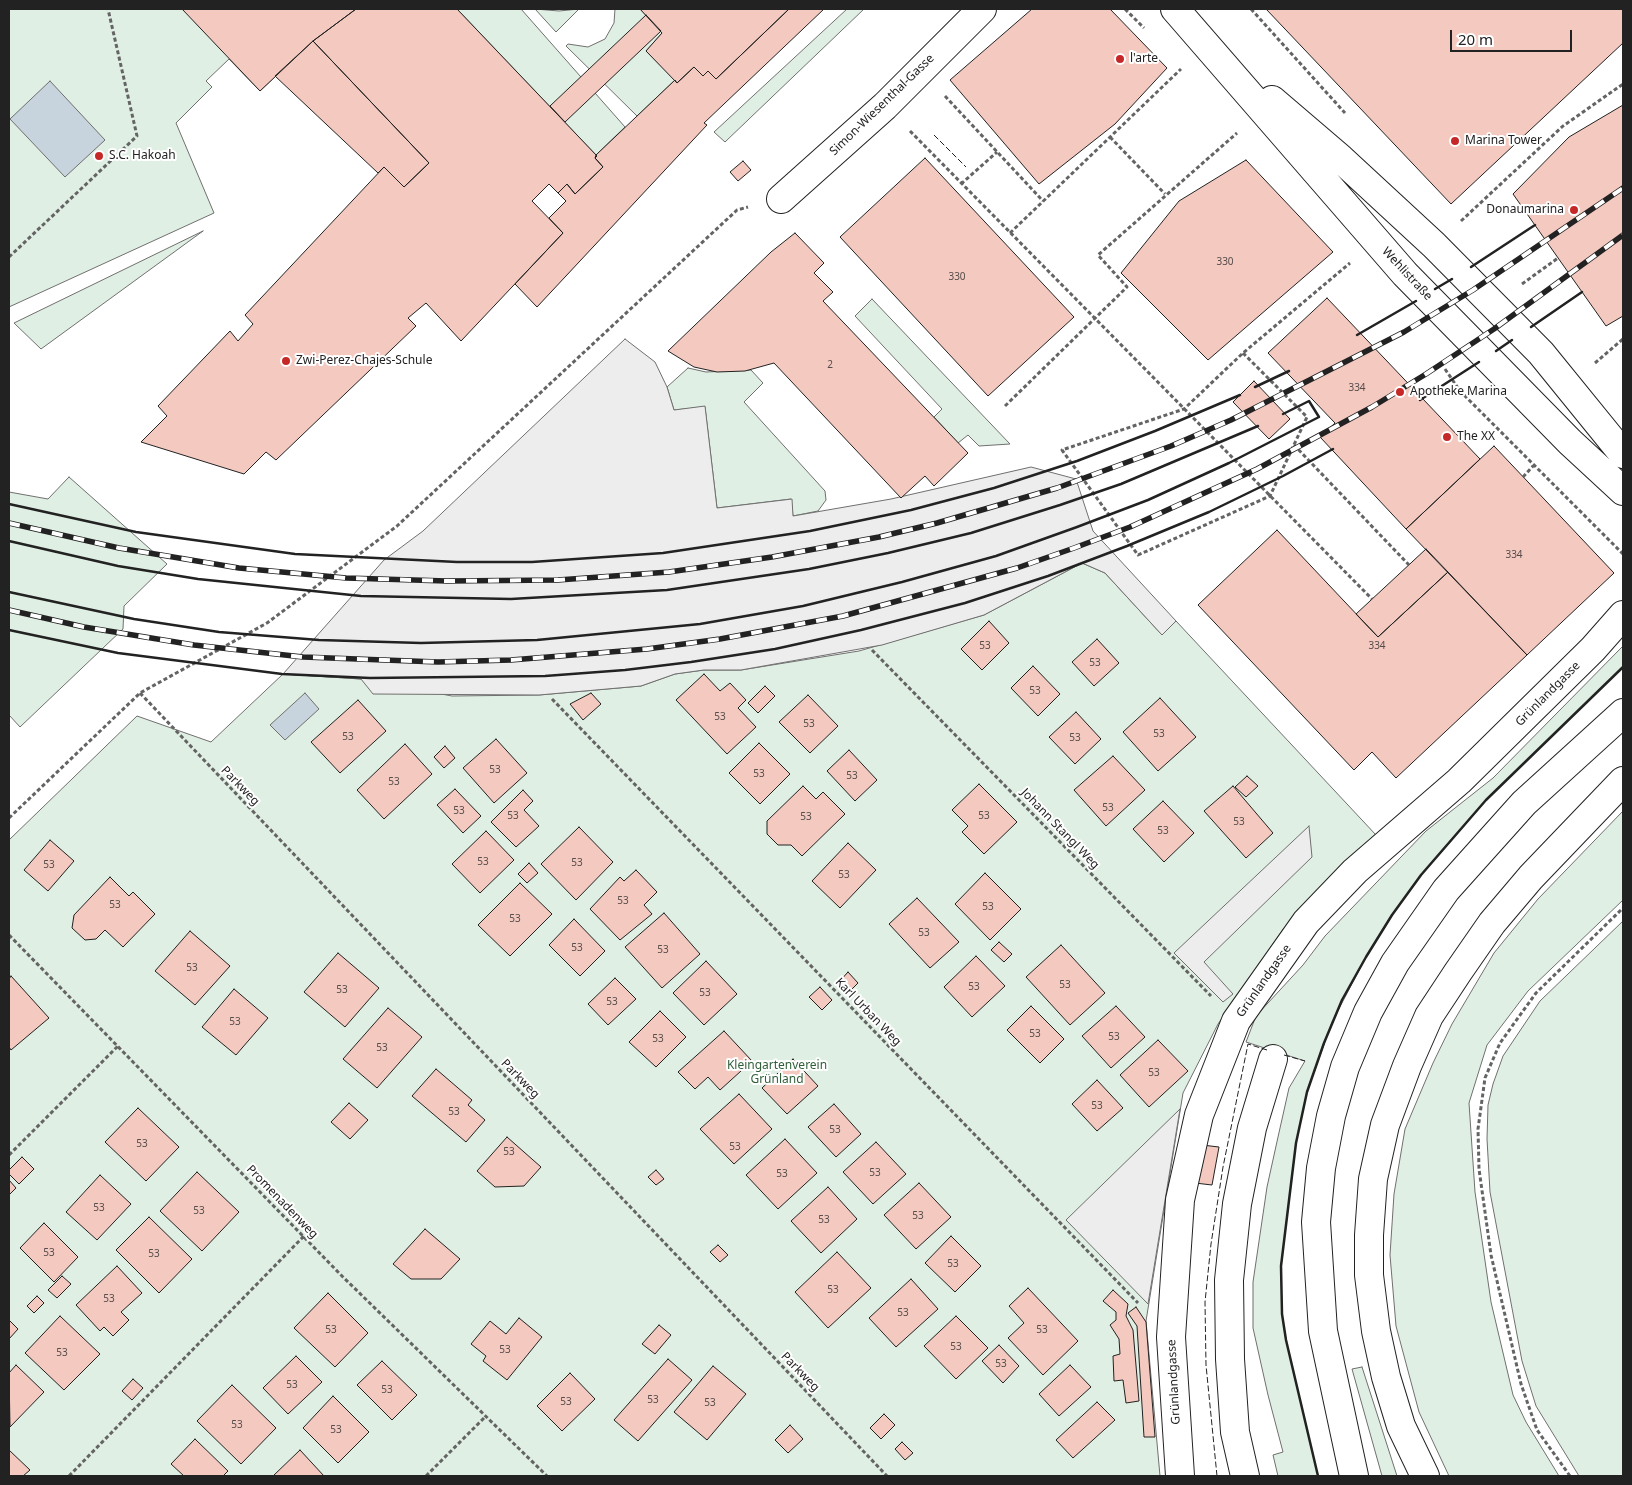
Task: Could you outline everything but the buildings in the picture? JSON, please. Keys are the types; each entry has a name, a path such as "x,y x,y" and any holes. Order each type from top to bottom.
{"main road":[{"name":"Simon-Wiesenthal-Gasse","path":"781,199 885,106 982,9"},
{"name":"Wehlistraße","path":"1175,9 1404,274 1570,442 1623,491"},
{"name":"Wehlistraße","path":"1206,44 1340,159 1434,245 1541,353 1623,454"},
{"name":"Grünlandgasse","path":"1180,1476 1171,1338 1180,1200 1199,1115 1236,1021 1306,922 1355,870 1459,781 1593,649 1623,615"},
{"path":"1354,1476 1323,1331 1316,1222 1322,1160 1331,1116 1345,1067 1368,1012 1395,963 1446,890 1524,803 1623,713"},
{"path":"1425,1476 1401,1426 1386,1378 1376,1331 1369,1275 1369,1235 1373,1179 1386,1125 1407,1066 1430,1016 1458,972 1492,924 1531,877 1590,812 1623,781"},
{"path":"1246,1476 1235,1432 1230,1359 1229,1280 1237,1204 1252,1128 1273,1058"}],"path":[{"path":"9,257 137,136 108,9"},
{"path":"1010,233 1183,67"},
{"path":"1458,223 1563,126 1623,84"},
{"path":"885,106 1372,599"},
{"path":"965,117 1043,201"},
{"path":"1005,406 1127,287 1098,255 1241,130"},
{"path":"1110,137 1165,195"},
{"path":"961,184 997,152"},
{"path":"9,818 140,693 267,623 398,526 737,210 781,199"},
{"path":"1515,289 1558,258"},
{"path":"1244,353 1307,417 1270,496 1138,555 1062,450 1184,409 1244,353 1353,260"},
{"path":"1589,368 1623,340"},
{"path":"1294,445 1409,565"},
{"path":"1523,477 1533,466"},
{"name":"Johann Stangl Weg","path":"872,650 1236,1021"},
{"name":"Parkweg","path":"140,693 887,1476"},
{"name":"Karl Urban Weg","path":"552,699 1171,1338"},
{"path":"1570,1476 1537,1430 1521,1384 1491,1255 1479,1169 1478,1129 1485,1078 1500,1043 1536,993 1623,908"},
{"name":"Promenadenweg","path":"9,935 304,1236 547,1476"},
{"path":"9,1154 118,1046"},
{"path":"69,1476 304,1236"},
{"path":"426,1476 486,1416"}],"green space":[{"name":"S.C. Hakoah","path":"9,9 356,9 313,41 260,91 229,59 206,81 212,87 176,123 214,213 9,307"},
{"path":"457,9 521,9 625,127 596,155"},
{"path":"535,9 559,11 579,9 556,32"},
{"path":"615,9 640,9 661,31 662,33 646,51 675,80 637,116 566,46 568,44 588,47 605,39 614,23"},
{"path":"847,9 864,9 725,142 714,132"},
{"path":"203,231 41,349 14,323"},
{"path":"872,299 1010,444 979,446 968,435 958,443 934,417 942,409 855,316"},
{"path":"688,368 706,372 751,370 763,383 744,402 825,491 826,500 818,511 793,516 791,499 717,508 705,407 674,410 667,387"},
{"path":"69,477 167,564 124,606 123,629 20,727 9,715 9,492 48,499"},
{"name":"Kleingartenverein Grünland","path":"1082,563 1105,573 1162,635 1176,621 1376,835 1284,928 1218,1024 1183,1093 1146,1321 1160,1476 9,1476 9,840 137,716 211,742 283,674 361,679 452,696 539,695 641,686 675,674 704,670 741,670 859,651 984,615"},
{"path":"1623,646 1623,667 1486,800 1421,875 1392,915 1366,957 1332,1022 1307,1092 1296,1143 1281,1266 1282,1314 1286,1340 1318,1476 1278,1476 1273,1455 1283,1452 1253,1328 1253,1282 1267,1187 1289,1088 1305,1061 1246,1042 1256,1016 1303,965 1325,936 1426,831 1493,778"},
{"path":"1623,811 1623,900 1528,991 1487,1045 1469,1103 1475,1192 1491,1302 1513,1395 1526,1422 1559,1476 1449,1476 1419,1412 1396,1326 1390,1255 1394,1194 1405,1129 1452,1024 1494,953 1538,899"},
{"path":"1623,921 1623,1476 1579,1476 1536,1406 1522,1361 1490,1192 1487,1139 1488,1105 1503,1056 1540,1001"},
{"path":"1362,1367 1397,1476 1382,1476 1352,1369"}],"shaded area":[{"path":"50,81 105,140 65,177 10,119"},
{"path":"625,339 655,362 667,387 674,410 705,406 717,508 792,499 793,516 891,499 1031,467 1076,479 1093,531 1176,621 1162,635 1105,573 1082,563 984,615 882,645 741,670 704,670 675,674 641,686 539,695 373,694 361,679 283,674 384,560 423,531"},
{"path":"305,693 319,709 285,740 270,725"},
{"path":"1309,826 1312,857 1204,962 1233,994 1223,1002 1174,953"},
{"path":"1180,1109 1148,1304 1066,1220"}],"railway":[{"path":"9,523 119,548 239,568 346,578 447,581 558,580 669,572 772,557 879,537 937,523 1057,488 1171,446 1231,420 1404,332 1473,290 1623,188"},
{"path":"9,610 84,627 194,645 303,657 438,662 511,660 647,649 720,639 843,616 1017,568 1074,548 1130,527 1257,469 1372,407 1426,374 1494,329 1623,235"}],"fence":[{"path":"934,135 966,167"},
{"path":"1217,1476 1206,1365 1205,1302 1211,1244 1223,1167 1248,1044 1267,1050"},
{"path":"1284,1055 1305,1061"}],"wall":[{"path":"1471,267 1535,225"},
{"path":"1435,289 1452,279"},
{"path":"1531,327 1582,292"},
{"path":"1357,335 1416,301"},
{"path":"1496,351 1512,340"},
{"path":"1420,400 1479,362"},
{"path":"1255,387 1289,371"},
{"path":"9,504 136,532 295,554 457,562 532,562 663,553 810,531 911,510 994,488 1077,461 1240,395"},
{"path":"9,592 134,619 219,632 319,640 421,643 537,640 700,624 803,606 902,582 996,556 1077,527 1148,500 1229,463 1319,417 1309,401 1283,414"},
{"path":"9,541 118,566 198,579 361,596 511,599 667,590 809,569 888,553 971,533 1121,484 1258,426"},
{"path":"9,630 118,653 282,674 370,678 545,676 625,670 691,662 775,649 861,630 965,603 1048,576 1209,512 1333,449"},
{"path":"1318,1476 1286,1340 1282,1314 1281,1266 1296,1143 1307,1092 1324,1043 1342,1000 1366,957 1392,915 1421,875 1486,800 1623,667"}],"place":[{"name":"l'arte","path":"1120,59"},
{"name":"Marina Tower","path":"1455,141"},
{"name":"S.C. Hakoah","path":"99,156"},
{"name":"Donaumarina","path":"1574,210"},
{"name":"Zwi-Perez-Chajes-Schule","path":"286,361"},
{"name":"Apotheke Marina","path":"1400,392"},
{"name":"The XX","path":"1447,437"}]}
